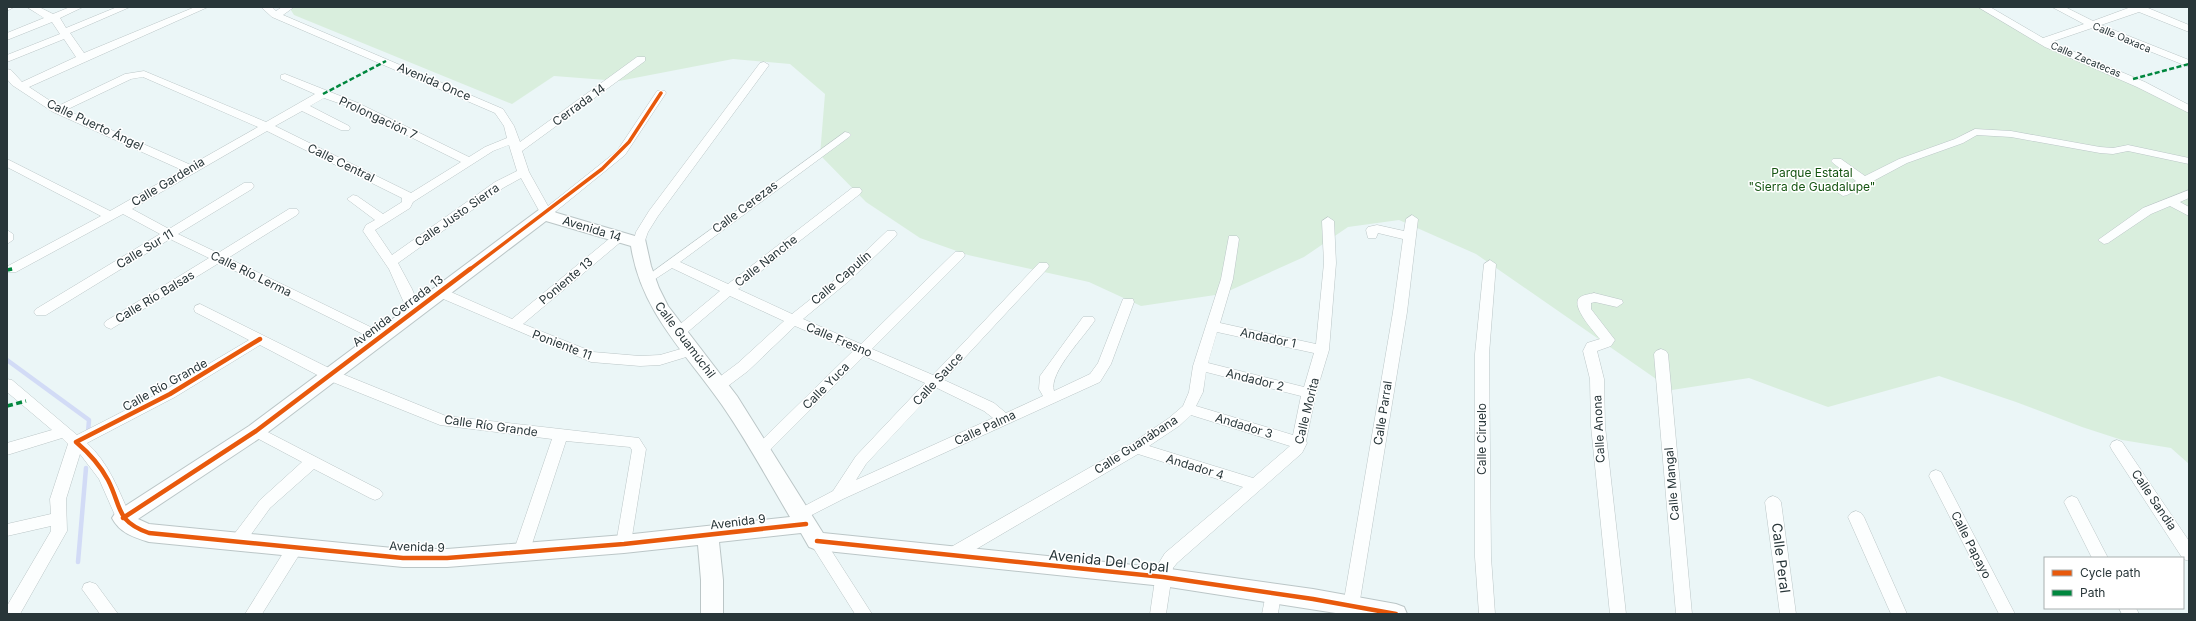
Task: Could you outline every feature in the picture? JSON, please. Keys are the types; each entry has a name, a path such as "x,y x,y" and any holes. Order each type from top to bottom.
{"street":[{"path":"32,7 53,18 82,58"},
{"path":"7,38 78,7"},
{"path":"7,59 125,7"},
{"path":"21,87 82,58 203,7"},
{"name":"Avenida Once","path":"266,7 275,15 492,107 504,116 523,172 546,213"},
{"path":"275,15 289,7"},
{"name":"Calle Zacatecas","path":"1983,7 2010,24 2044,41 2150,87 2189,110"},
{"name":"Calle Oaxaca","path":"2057,7 2091,24 2189,64"},
{"path":"2044,41 2140,8 2189,29"},
{"name":"Cerrada 14","path":"409,200 489,149 514,145 641,60"},
{"path":"639,243 642,232 653,214 764,65"},
{"name":"Calle Puerto Ángel","path":"7,72 21,87 57,110 190,169"},
{"name":"Calle Central","path":"57,110 137,74 144,74 266,126 407,196 409,200"},
{"name":"Prolongación 7","path":"285,77 323,94 354,104 362,110 470,162"},
{"name":"Avenida Cerrada 13","path":"123,518 256,431 546,213 614,159 629,142 661,93"},
{"name":"Calle Gardenia","path":"9,268 123,209 190,169 323,94"},
{"path":"301,106 345,128"},
{"path":"1843,192 1903,161 1959,141 1975,132 2011,134 2100,150 2113,151 2128,148 2189,161"},
{"name":"Calle Cerezas","path":"646,281 845,135"},
{"path":"1837,161 1850,169 1864,182"},
{"path":"7,162 110,216"},
{"name":"Calle Justo Sierra","path":"392,261 499,185 523,172"},
{"name":"Calle Sur 11","path":"41,312 248,186"},
{"name":"Calle Nanche","path":"678,333 729,290 856,191"},
{"path":"2104,240 2147,211 2189,194"},
{"path":"353,199 382,219"},
{"path":"409,200 406,206 382,219 370,228 369,231 392,261 403,280 414,311"},
{"path":"2171,202 2189,212"},
{"name":"Calle Río Lerma","path":"123,209 169,234 380,337"},
{"name":"Calle Río Balsas","path":"111,324 293,212"},
{"name":"Avenida 14","path":"546,213 551,217 639,243"},
{"name":"Calle Parral","path":"1351,606 1400,312 1412,219"},
{"name":"Calle Morita","path":"1158,614 1162,596 1165,566 1171,558 1292,455 1300,443 1309,393 1322,350 1330,263 1328,221"},
{"path":"1372,234 1372,230 1378,229 1410,236"},
{"path":"7,234 7,240"},
{"name":"Calle Capulín","path":"719,385 743,367 793,320 845,278 891,234"},
{"name":"Poniente 13","path":"512,325 619,237"},
{"name":"Calle Guanábana","path":"950,556 1136,448 1174,422 1188,409 1196,392 1200,366 1227,279 1233,239"},
{"name":"Calle Guamúchil","path":"639,243 646,281 656,302 691,351 719,385 762,449 807,527 864,614"},
{"name":"Calle Yuca","path":"762,449 960,255"},
{"name":"Calle Fresno","path":"671,263 793,320 936,382 989,407 1004,419"},
{"name":"Calle Ciruelo","path":"1487,614 1483,556 1482,354 1490,264"},
{"name":"Calle Sauce","path":"838,495 861,460 936,382 1043,266"},
{"name":"Poniente 11","path":"439,292 578,353 605,360 640,362 660,360 691,351"},
{"name":"Calle Anona","path":"1617,303 1594,297 1584,301 1585,310 1608,338 1606,343 1592,346 1590,351 1597,379 1598,426 1618,614"},
{"name":"Calle Palma","path":"807,527 838,495 1086,382 1100,372 1128,302"},
{"path":"200,309 260,339"},
{"path":"1051,398 1046,389 1047,376 1088,320"},
{"name":"Andador 1","path":"1213,326 1322,350"},
{"name":"Calle Río Grande","path":"76,442 173,393 260,339 330,375 445,421 561,435 631,441 636,443 639,449 624,544"},
{"name":"Calle Mangal","path":"1660,354 1684,614"},
{"name":"Andador 2","path":"1200,366 1309,393"},
{"path":"7,384 76,442 98,463 111,485 123,518"},
{"name":"Andador 3","path":"1188,409 1300,443"},
{"path":"256,431 375,494"},
{"path":"7,449 64,432"},
{"path":"521,553 561,435"},
{"path":"11,614 14,601 59,531 58,499 76,442"},
{"name":"Calle Sandia","path":"2117,446 2189,554"},
{"name":"Andador 4","path":"1136,448 1255,485"},
{"path":"237,542 265,504 314,462"},
{"name":"Calle Papayo","path":"1936,476 2007,614"},
{"name":"Calle Peral","path":"1774,502 1788,614"},
{"path":"2072,502 2100,557"},
{"path":"1856,517 1899,614"},
{"path":"7,530 59,518"},
{"name":"Avenida 9","path":"123,518 135,529 149,534 403,558 447,558 521,553 807,527"},
{"name":"Avenida Del Copal","path":"807,527 950,556 1163,577 1271,604 1351,606 1388,613"},
{"path":"708,536 712,580 712,614"},
{"path":"253,614 296,547"},
{"path":"90,589 110,614"}],"green space":[{"name":"Parque Estatal \"Sierra de Guadalupe\"","path":"289,7 1990,7 2031,32 2155,87 2189,108 2189,464 2171,448 2122,440 1939,376 1828,407 1749,378 1672,390 1476,254 1399,220 1348,227 1304,257 1222,294 1141,306 1089,282 968,255 920,238 866,202 820,155 825,94 790,64 733,59 619,81 554,76 512,104 294,15"}],"waterway":[{"path":"7,360 89,420 88,433"},
{"path":"78,562 86,468"}],"marked path":[{"path":"323,94 386,61"},
{"path":"2133,79 2189,64"},
{"path":"7,270 12,269"},
{"path":"7,406 26,401"}],"cycle path":[{"path":"123,518 256,431 602,169 629,142 661,93"},
{"path":"260,339 170,394 76,442 92,456 108,479 125,521 138,529 149,533 403,558 447,558 624,544 806,524"},
{"path":"817,541 1163,577 1313,599 1396,614"}]}
